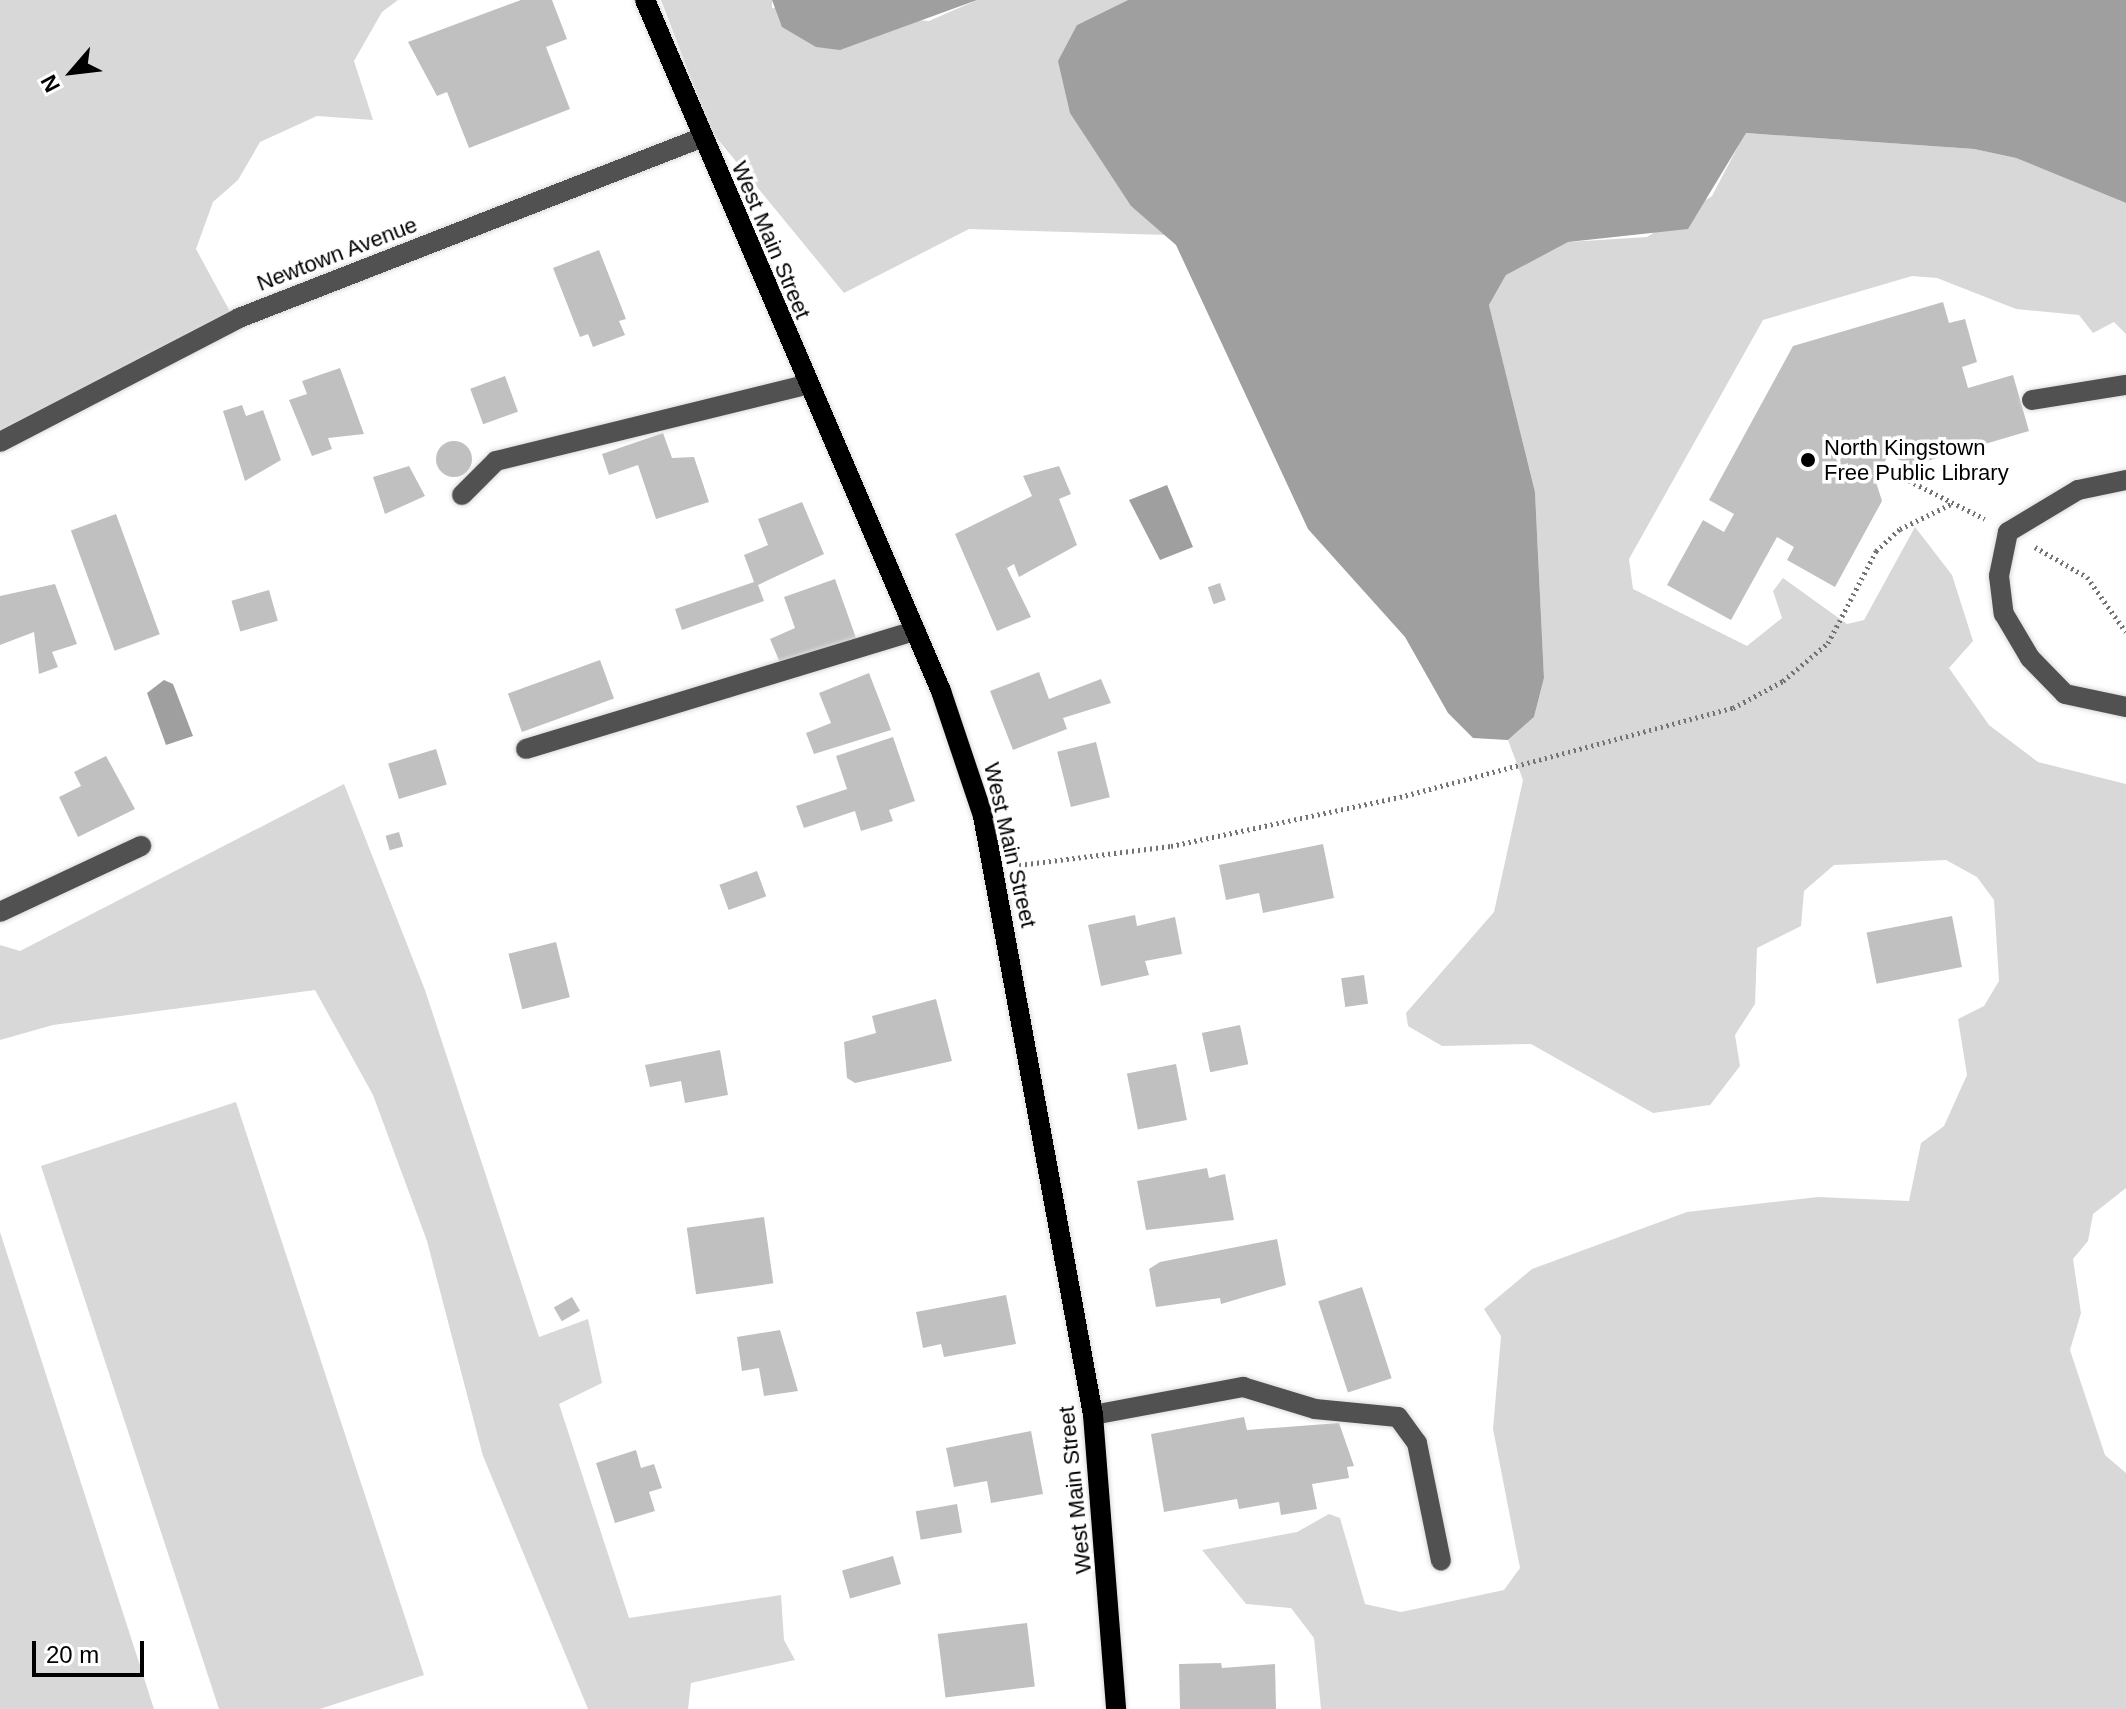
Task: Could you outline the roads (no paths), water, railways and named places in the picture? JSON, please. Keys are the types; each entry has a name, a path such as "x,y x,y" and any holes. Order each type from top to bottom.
{"main road":[{"name":"West Main Street","path":"645,0 962,747 994,869 1093,1415 1116,1709"}],"street":[{"name":"Newtown Avenue","path":"0,442 239,318 703,137"},
{"path":"462,495 496,461 806,385"},
{"path":"2032,400 2126,385"},
{"path":"2126,480 2078,490 2008,532 1999,576 2004,614 2030,658 2065,694 2126,707"},
{"path":"526,749 915,631"},
{"path":"0,912 141,846"},
{"path":"1093,1415 1243,1387 1315,1409 1398,1417 1417,1443 1441,1561"}],"place":[{"name":"North Kingstown Free Public Library","path":"1808,460"}]}
